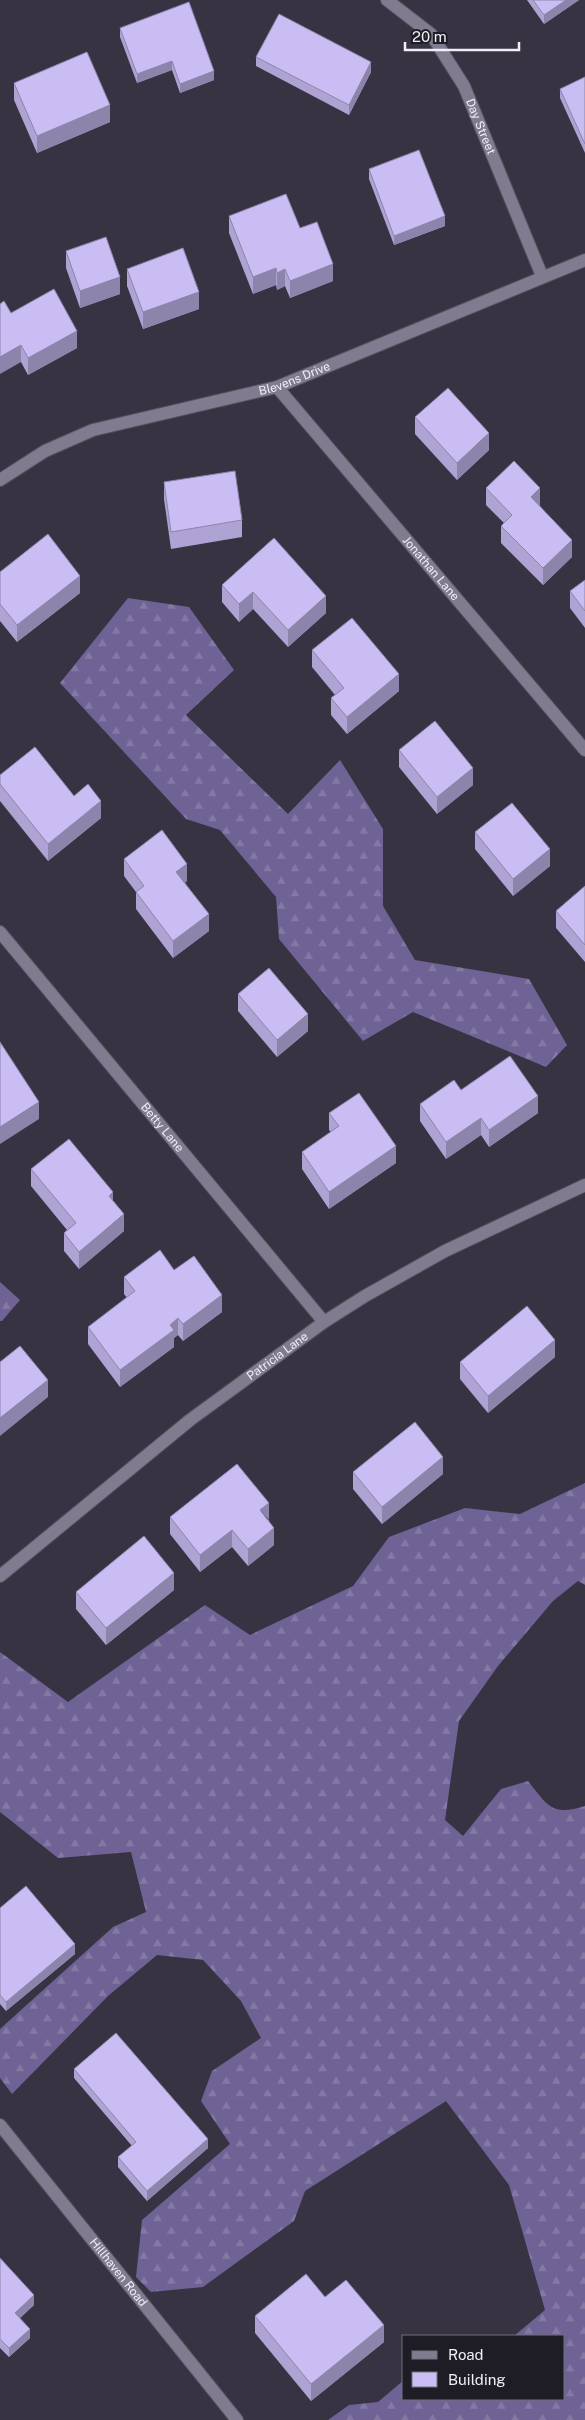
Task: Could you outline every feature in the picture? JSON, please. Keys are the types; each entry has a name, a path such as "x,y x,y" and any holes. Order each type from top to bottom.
{"street":[{"name":"Day Street","path":"387,0 430,34 464,86 542,276"},
{"name":"Blevens Drive","path":"0,480 45,451 92,430 277,387 542,276 585,260"},
{"name":"Jonathan Lane","path":"277,387 585,750"},
{"name":"Betty Lane","path":"0,932 324,1322"},
{"name":"Patricia Lane","path":"0,1576 190,1420 324,1322 365,1296 445,1252 585,1185"},
{"name":"Hillhaven Road","path":"0,2125 237,2420"}],"green space":[{"path":"128,598 189,607 234,670 186,715 288,814 340,760 383,829 383,906 415,960 529,979 567,1045 546,1067 413,1012 363,1041 279,939 276,897 220,830 186,819 60,683"},
{"path":"0,1282 20,1300 2,1321 0,1321"},
{"path":"585,1483 585,1585 578,1581 553,1601 498,1666 459,1721 445,1820 463,1836 501,1789 528,1781 540,1797 551,1807 565,1810 585,1806 585,2420 328,2420 349,2405 378,2402 402,2382 402,2400 565,2400 565,2335 515,2335 545,2310 509,2185 446,2101 305,2191 294,2221 203,2287 151,2292 136,2277 142,2220 230,2144 201,2101 212,2071 261,2038 241,2001 203,1960 157,1955 108,1996 12,2094 0,2078 0,2029 113,1927 146,1912 131,1852 58,1858 0,1812 0,1652 68,1702 205,1605 250,1635 353,1586 389,1537 465,1508 520,1514"}],"building":[{"path":"533,0 566,0 544,15"},
{"path":"189,2 214,71 180,84 172,61 137,74 120,28"},
{"path":"279,14 371,62 349,105 256,57"},
{"path":"87,52 110,105 37,136 14,83"},
{"path":"585,77 585,144 560,89"},
{"path":"419,150 445,216 394,236 369,169"},
{"path":"286,194 300,228 317,222 333,264 290,281 285,269 277,273 276,268 253,277 229,216"},
{"path":"106,237 120,277 80,291 66,251"},
{"path":"183,248 199,292 143,312 127,269"},
{"path":"54,289 77,331 28,358 21,345 0,357 0,304 4,301 11,313"},
{"path":"448,388 489,433 457,463 415,417"},
{"path":"514,461 540,488 531,497 572,540 543,568 501,526 512,515 486,488"},
{"path":"235,471 242,520 171,532 164,482"},
{"path":"48,534 80,576 17,625 0,604 0,572"},
{"path":"274,538 326,596 288,630 253,592 239,604 222,585"},
{"path":"585,580 585,611 570,591"},
{"path":"352,618 399,674 347,717 331,698 344,688 312,650"},
{"path":"435,721 473,768 437,797 399,750"},
{"path":"35,747 74,796 88,784 101,801 48,844 0,784 0,775"},
{"path":"512,803 550,849 513,879 475,832"},
{"path":"162,830 187,864 176,872 209,914 173,941 136,892 144,886 124,859"},
{"path":"585,886 585,945 556,911"},
{"path":"269,968 308,1014 277,1040 238,994"},
{"path":"0,1042 39,1102 0,1127"},
{"path":"510,1056 538,1096 489,1130 481,1118 446,1142 420,1104 454,1080 461,1090"},
{"path":"359,1093 396,1146 329,1192 302,1152 339,1126 329,1113"},
{"path":"69,1139 113,1192 109,1196 124,1214 79,1252 64,1233 76,1223 31,1169"},
{"path":"160,1250 174,1270 194,1256 222,1295 183,1324 178,1318 170,1325 174,1330 120,1370 88,1327 135,1291 124,1277"},
{"path":"527,1306 555,1340 488,1396 460,1362"},
{"path":"20,1346 48,1380 0,1418 0,1362"},
{"path":"415,1422 443,1457 382,1507 353,1472"},
{"path":"237,1464 269,1503 260,1510 274,1528 248,1549 232,1530 200,1555 170,1517"},
{"path":"144,1536 174,1573 106,1628 76,1592"},
{"path":"26,1886 75,1944 6,2002 0,1995 0,1908"},
{"path":"116,2033 208,2139 147,2191 118,2157 136,2142 74,2069"},
{"path":"0,2258 34,2295 15,2313 30,2329 9,2348 0,2339"},
{"path":"306,2274 325,2297 346,2280 384,2325 311,2384 255,2316"}]}
